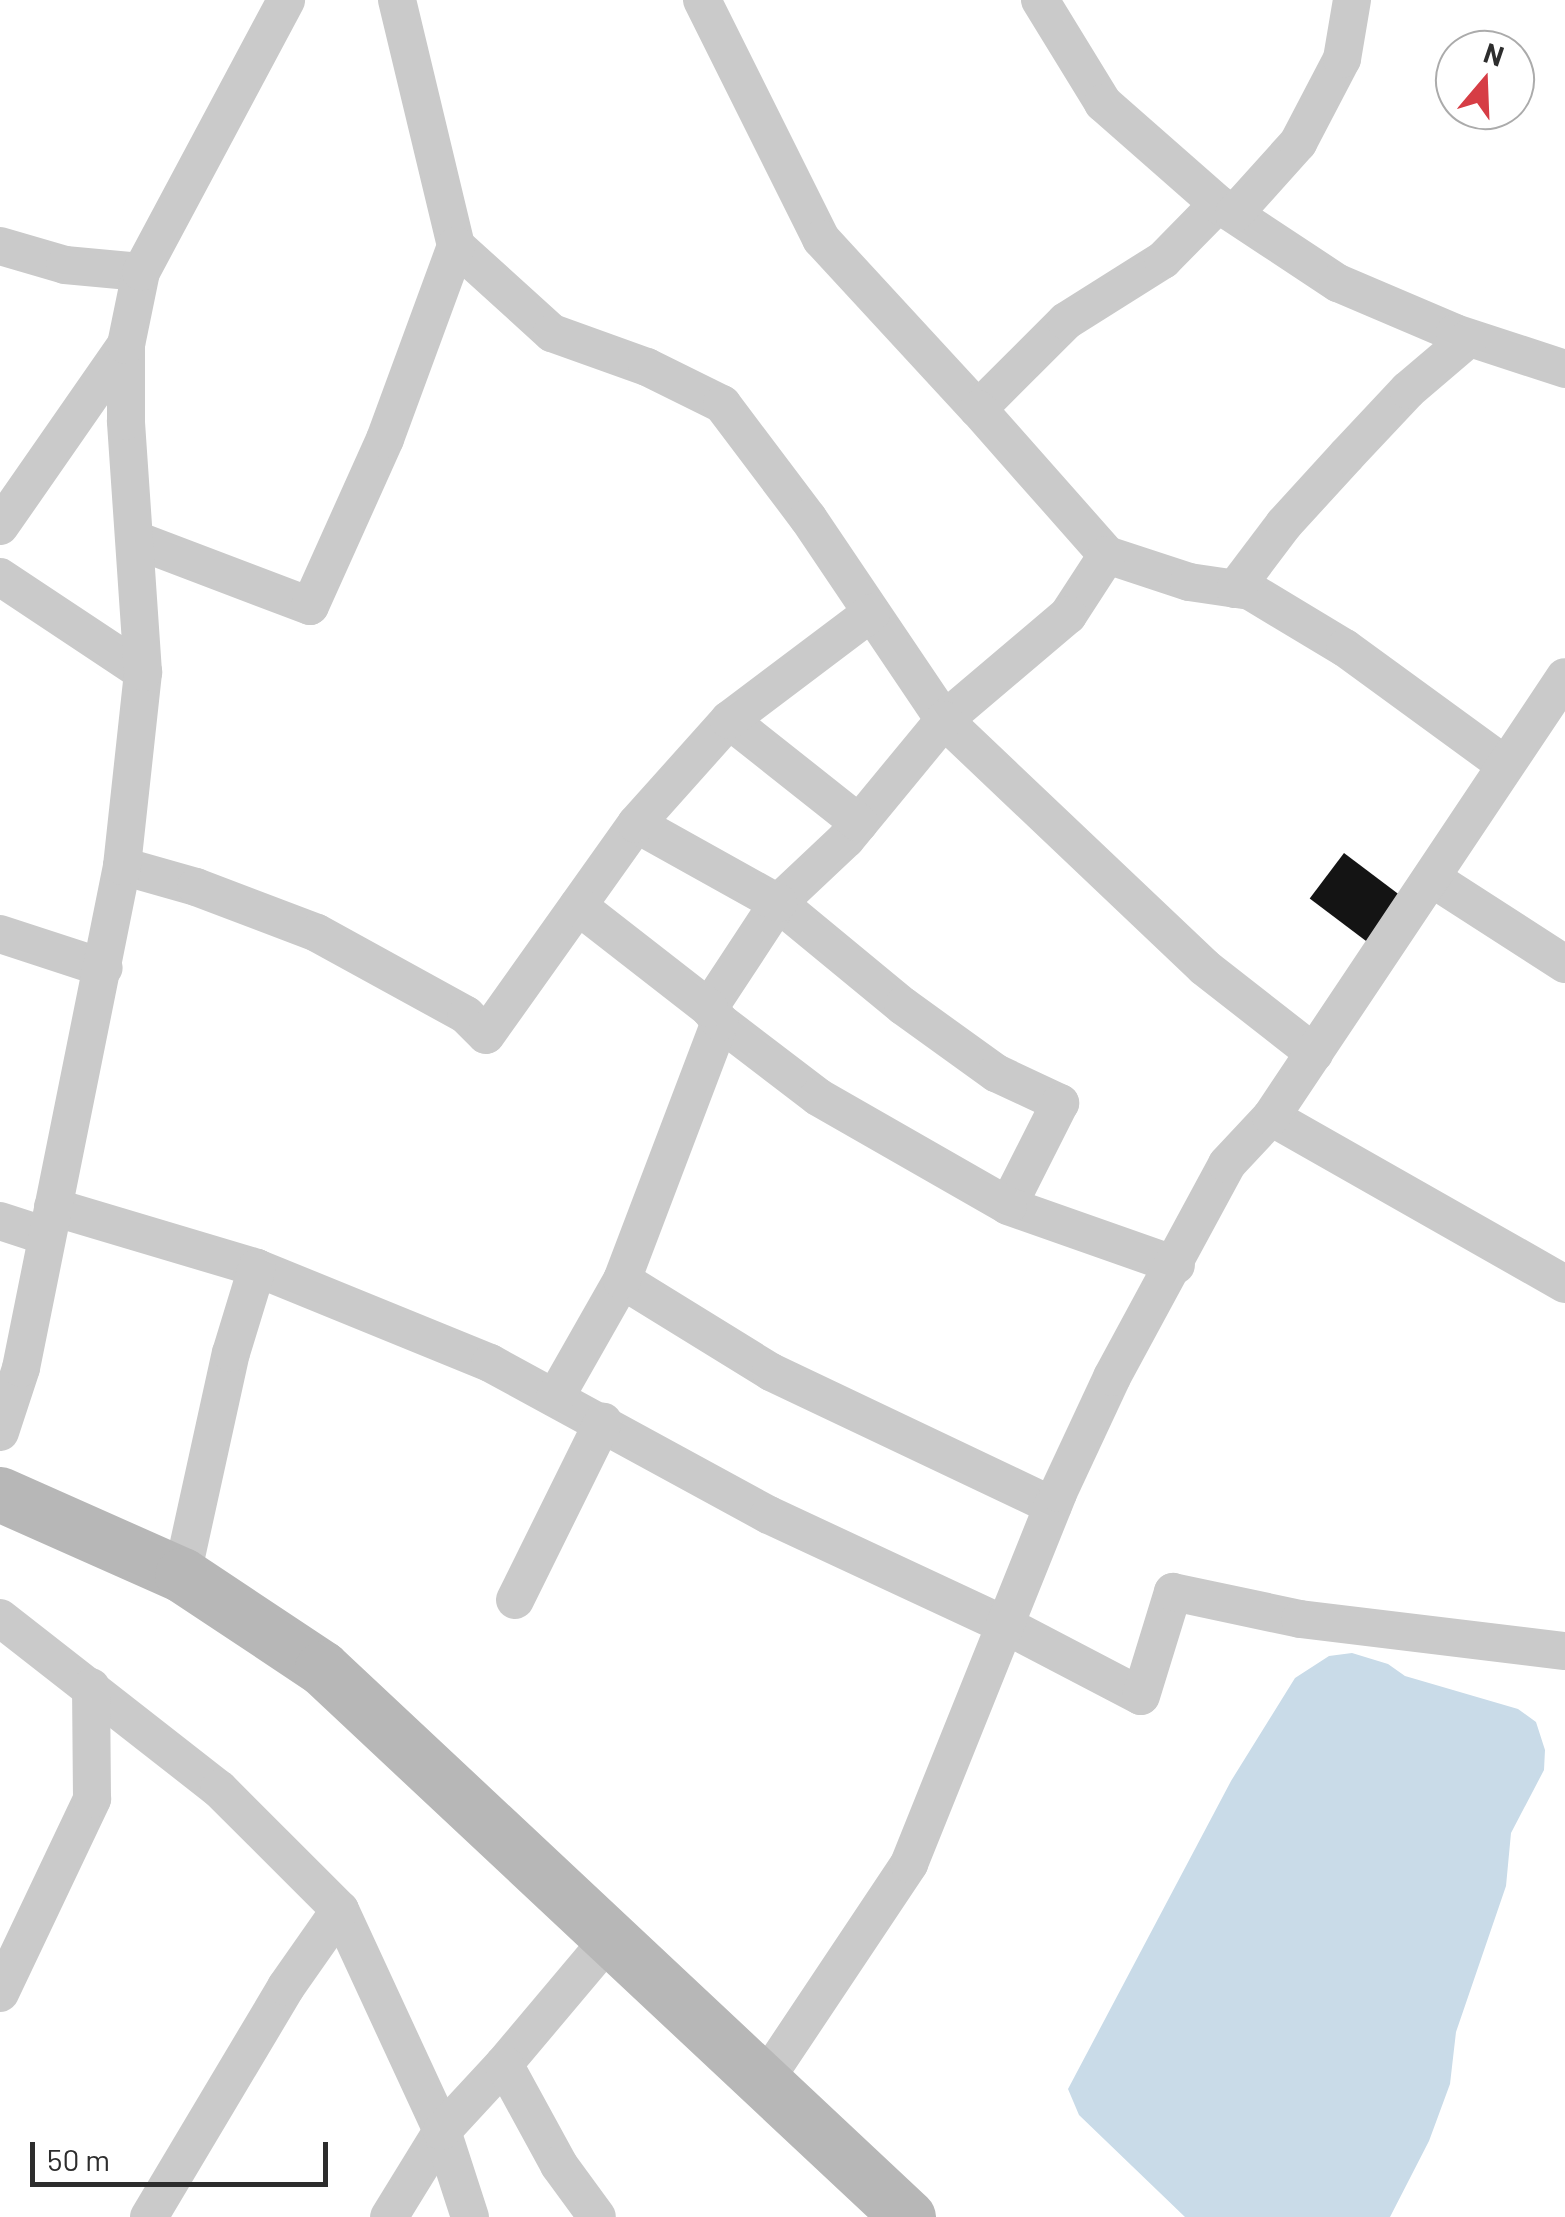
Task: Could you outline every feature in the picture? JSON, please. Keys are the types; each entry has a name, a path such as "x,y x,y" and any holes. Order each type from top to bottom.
{"main road":[{"path":"0,1494 182,1575 322,1668 908,2217"}],"street":[{"path":"0,1432 22,1368 122,866 144,672 126,421 126,345 142,272 286,0"},
{"path":"136,540 310,606 385,439 456,246 398,0"},
{"path":"702,0 821,238 1107,556 1189,582 1250,592 1344,648 1504,764"},
{"path":"1040,0 1102,102 1226,209 1338,283 1469,338 1565,370"},
{"path":"978,409 1066,321 1163,260 1226,209 1298,142 1342,59 1352,0"},
{"path":"0,246 64,265 142,272"},
{"path":"456,246 552,333 647,367 722,404 808,518 944,720 1204,967 1314,1053"},
{"path":"1235,589 1284,524 1347,454 1408,390 1469,338"},
{"path":"0,526 126,345"},
{"path":"555,1398 622,1280 715,1015 778,903 859,823 944,720 1068,614 1107,556"},
{"path":"0,577 144,672"},
{"path":"122,866 196,887 317,933 466,1015 486,1035 636,824 728,720 871,613"},
{"path":"765,2080 909,1864 1053,1506 1112,1377 1176,1266 1227,1164 1271,1117 1565,677"},
{"path":"728,720 859,823"},
{"path":"636,824 778,903 903,1006 980,1062 1060,1104 1008,1206"},
{"path":"1433,879 1565,964"},
{"path":"578,906 818,1097 1008,1206 1176,1266"},
{"path":"0,934 104,968"},
{"path":"1271,1117 1565,1284"},
{"path":"0,1221 50,1221 257,1268 490,1363 769,1515 1005,1625 1141,1696 1173,1592 1300,1619 1565,1652"},
{"path":"182,1575 231,1352 257,1268"},
{"path":"622,1280 771,1372 1053,1506"},
{"path":"515,1600 603,1422"},
{"path":"0,1618 219,1789 340,1910 442,2131 470,2217"},
{"path":"0,1994 92,1799 91,1687"},
{"path":"149,2217 286,1986 340,1910"},
{"path":"389,2217 442,2131 610,1938"},
{"path":"504,2064 559,2165 597,2217"}],"water":[{"path":"1352,1653 1388,1664 1405,1676 1518,1709 1536,1722 1545,1750 1544,1770 1511,1833 1506,1886 1456,2032 1450,2084 1429,2141 1390,2217 1185,2217 1079,2115 1068,2089 1231,1781 1295,1678 1329,1656"}],"building":[{"path":"1344,853 1410,903 1376,948 1310,899"}]}
